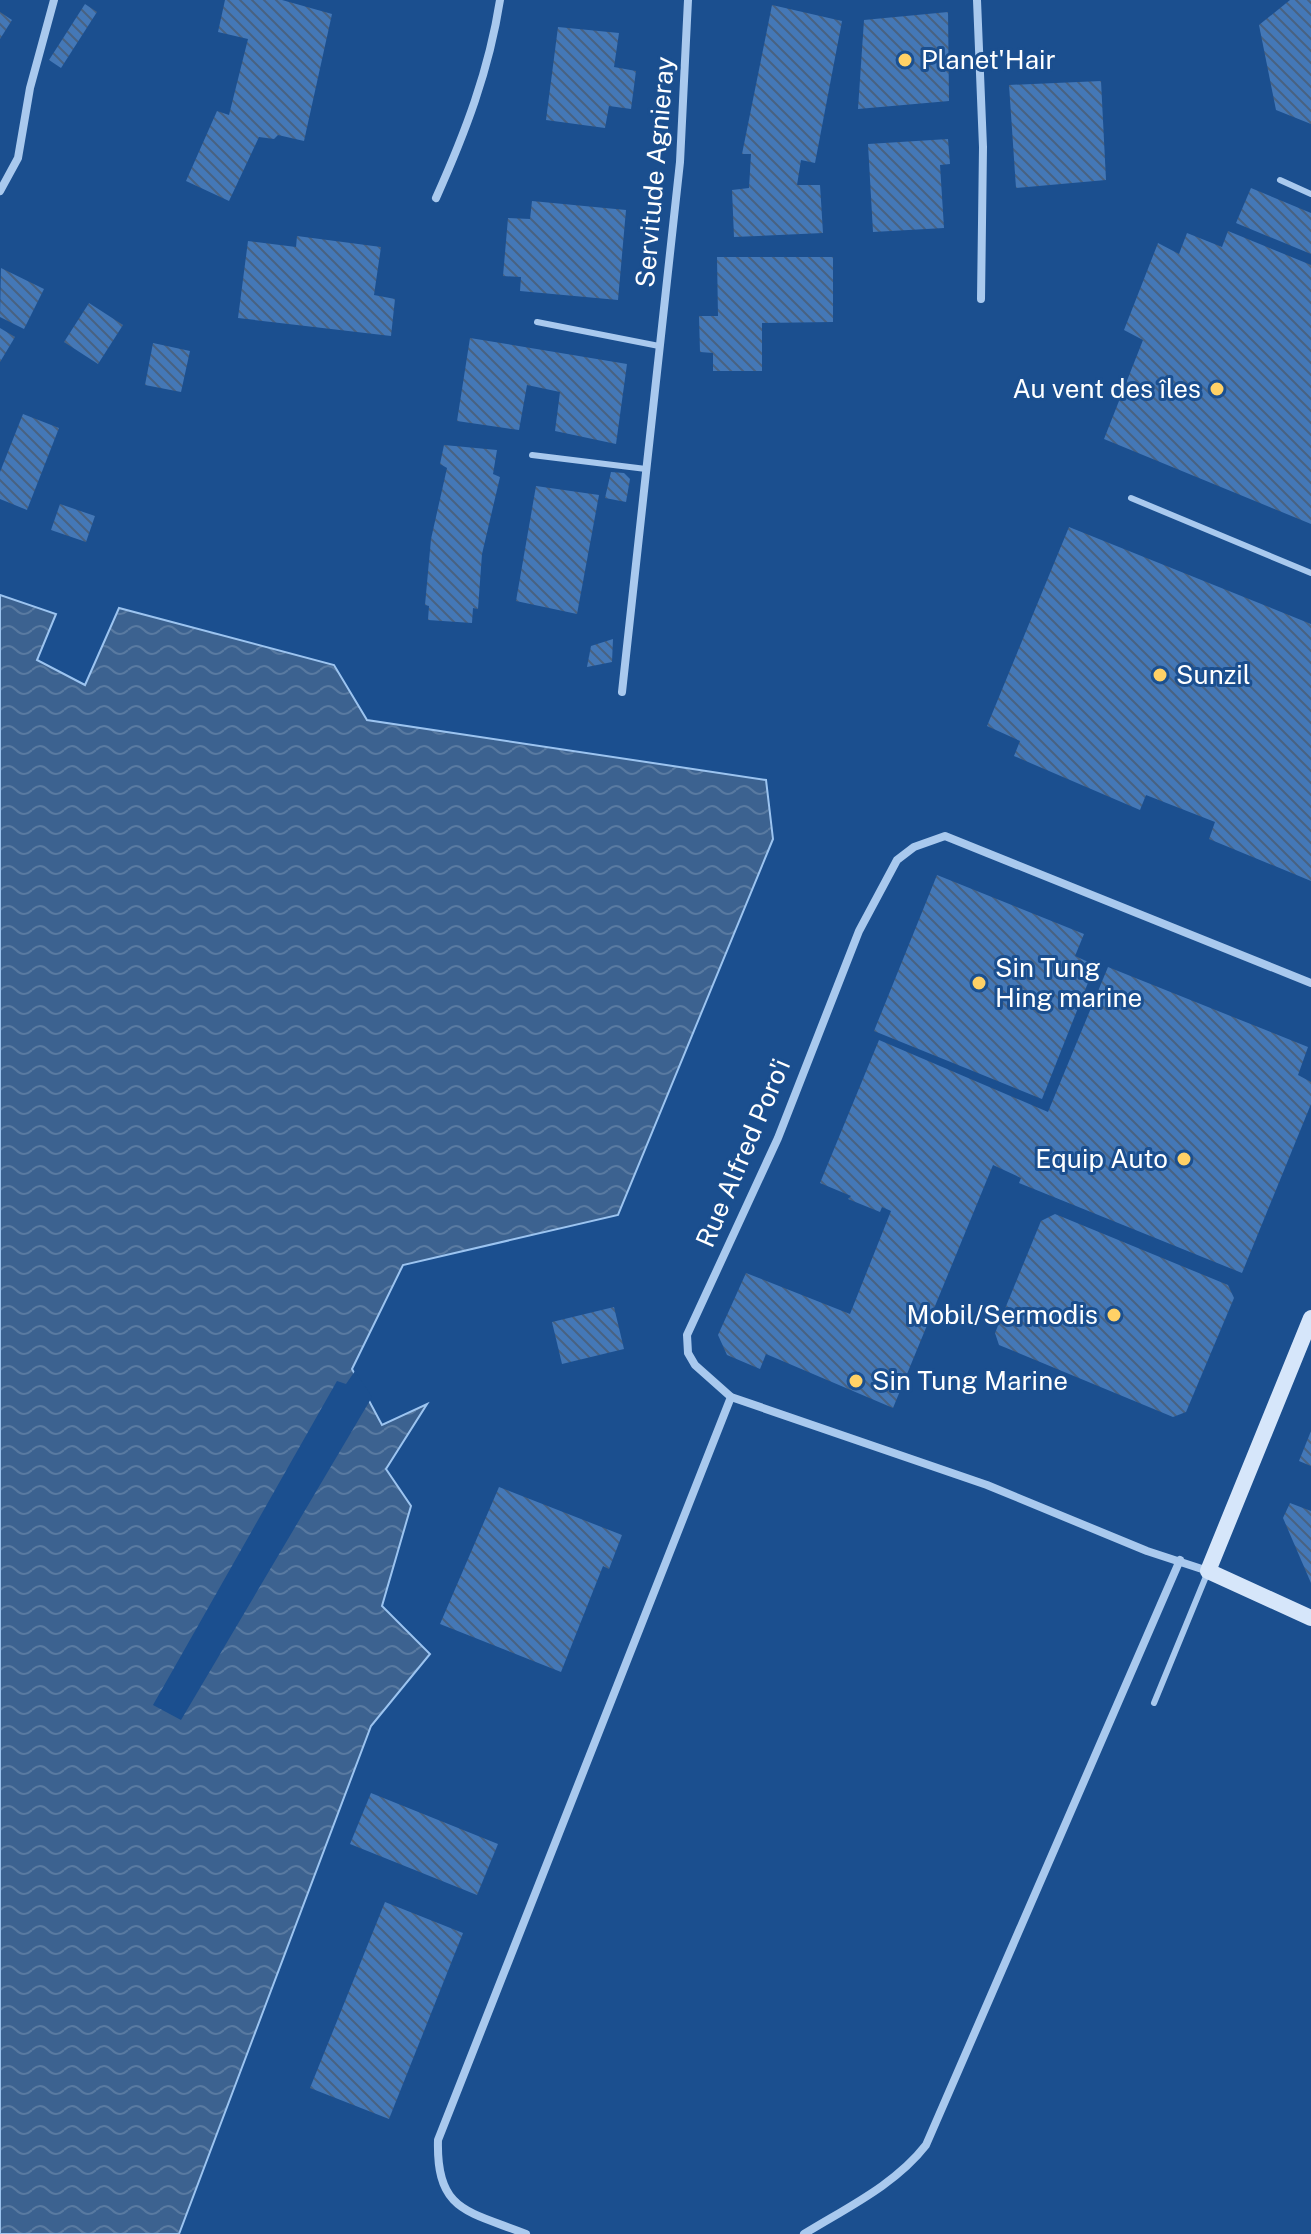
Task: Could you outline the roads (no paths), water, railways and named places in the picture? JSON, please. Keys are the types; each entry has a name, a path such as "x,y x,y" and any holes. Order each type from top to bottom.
{"main road":[{"path":"1208,1571 1311,1318"},
{"name":"Rue Alfred Poro'i","path":"1208,1571 1311,1618"}],"street":[{"path":"0,191 18,158 30,88 54,0"},
{"path":"436,198 470,122 492,48 500,0"},
{"name":"Servitude Agnieray","path":"622,692 680,162 688,0"},
{"path":"977,0 983,147 981,299"},
{"name":"Rue Alfred Poro'i","path":"1208,1571 1147,1551 903,1454 731,1397 695,1365 688,1353 687,1335 778,1138 859,931 897,860 914,847 945,836 1311,983"},
{"path":"526,2234 464,2209 446,2194 437,2170 438,2140 731,1397"},
{"path":"804,2234 883,2185 914,2160 926,2145 1180,1560"}],"lane":[{"path":"1280,180 1311,194"},
{"path":"537,322 659,346"},
{"path":"532,455 646,469"},
{"path":"1131,498 1311,573"},
{"path":"1154,1703 1208,1571"}],"water":[{"path":"0,595 56,614 37,660 85,685 119,608 334,665 367,720 766,780 773,839 618,1215 403,1265 352,1369 382,1425 427,1404 386,1469 411,1506 382,1606 430,1654 371,1726 179,2234 0,2234"}],"place":[{"name":"Planet'Hair","path":"905,60"},
{"name":"Au vent des îles","path":"1217,389"},
{"name":"Sunzil","path":"1160,675"},
{"name":"Sin Tung Hing marine","path":"979,983"},
{"name":"Equip Auto","path":"1184,1159"},
{"name":"Mobil/Sermodis","path":"1114,1315"},
{"name":"Sin Tung Marine","path":"856,1381"}]}
